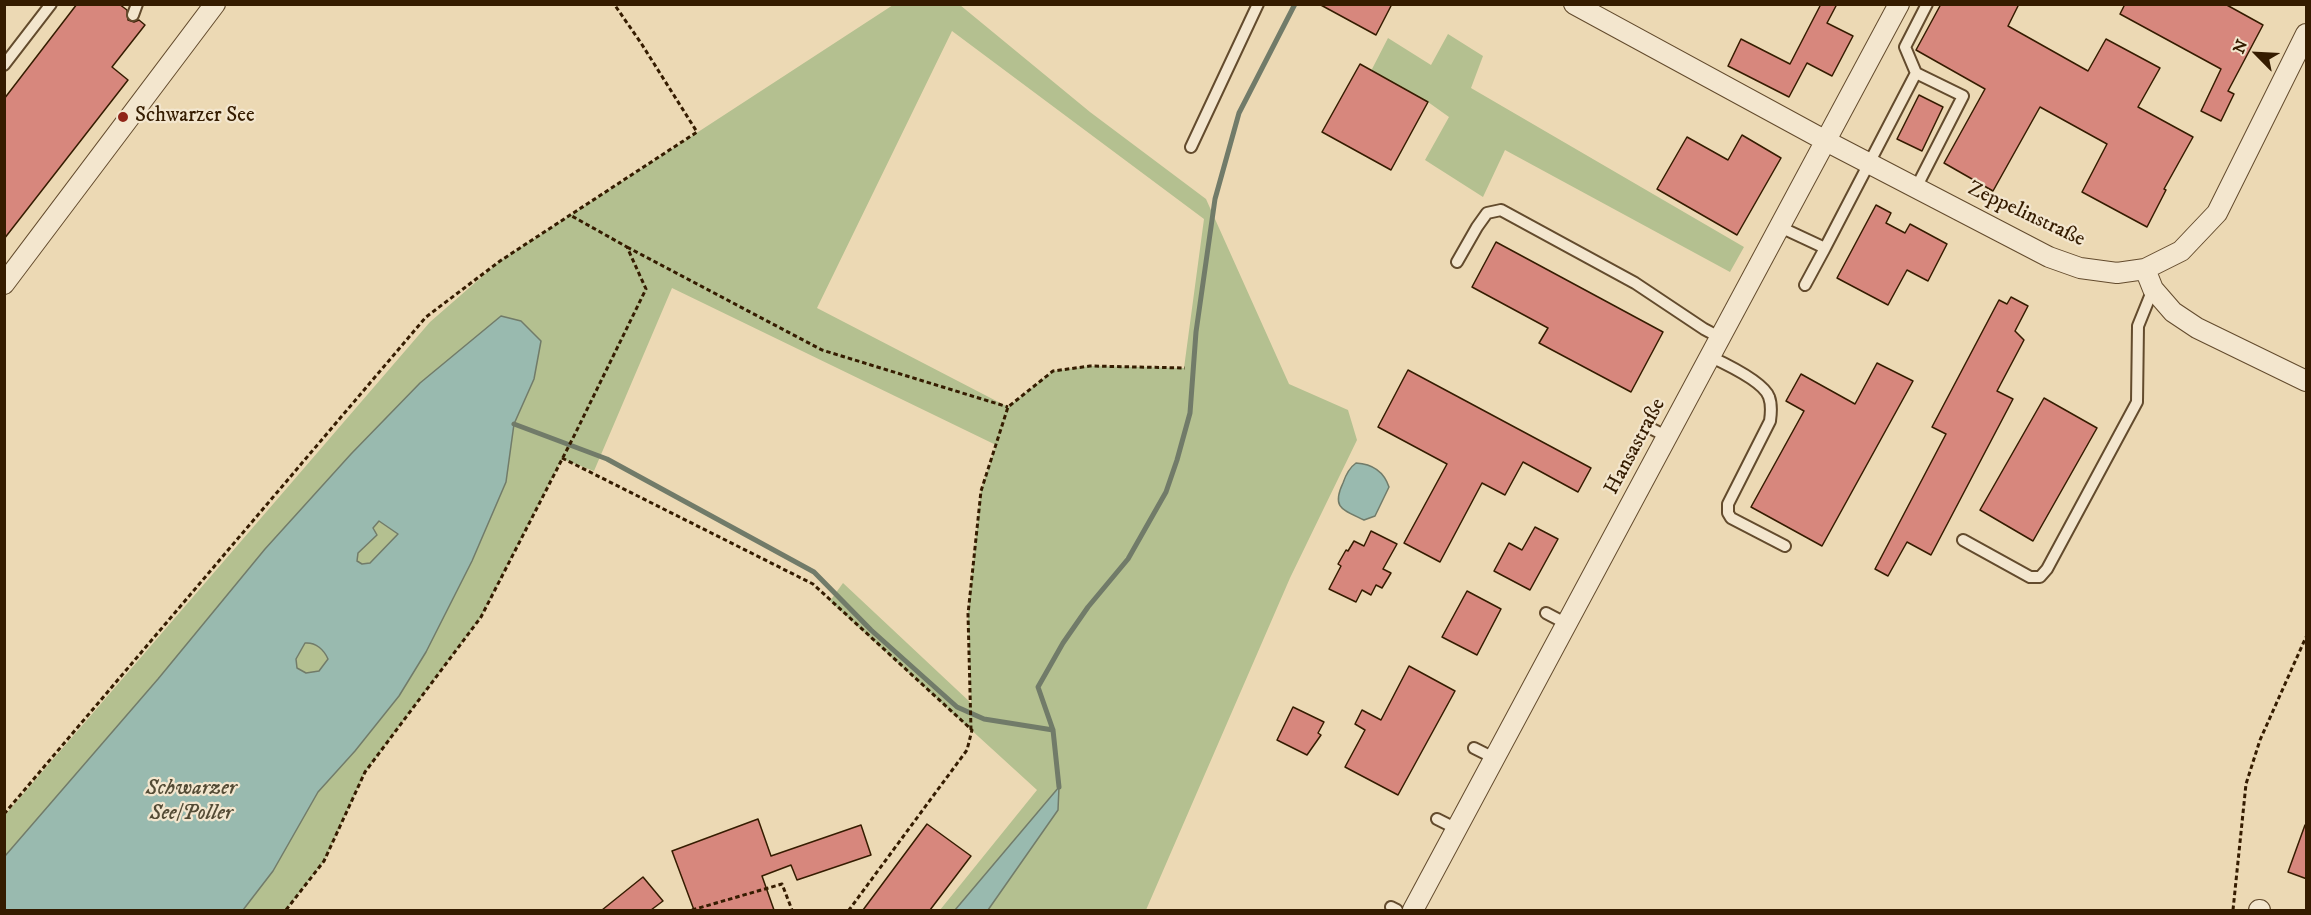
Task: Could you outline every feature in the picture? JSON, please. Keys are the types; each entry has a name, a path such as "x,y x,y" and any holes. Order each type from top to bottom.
{"street":[{"path":"4,284 215,4"},
{"name":"Zeppelinstraße","path":"1574,4 1870,165 2049,257 2080,268 2117,273 2145,269 2181,251 2217,213 2307,34"},
{"name":"Hansastraße","path":"1413,910 1567,624 1659,433 1711,357 1899,4"},
{"path":"2145,269 2153,289 2173,312 2197,328 2307,381"}],"lane":[{"path":"4,65 51,4"},
{"path":"133,15 138,4"},
{"path":"1191,147 1258,4"},
{"path":"1916,188 1963,96 1916,73 1905,47 1927,4"},
{"path":"1805,285 1870,165 1916,73"},
{"path":"1457,262 1476,227 1487,213 1501,210 1635,283 1721,338"},
{"path":"1780,227 1825,248"},
{"path":"1963,540 2030,577 2040,577 2048,569 2137,402 2138,326 2153,289"},
{"path":"1711,357 1763,387 1769,398 1771,409 1770,421 1728,504 1728,513 1731,518 1785,546"},
{"path":"1546,613 1567,624"},
{"path":"1474,748 1494,758"},
{"path":"1437,819 1457,828"}],"path":[{"path":"4,814 426,317 500,261 697,132 614,4"},
{"path":"570,215 822,350 1008,407"},
{"path":"286,910 324,861 365,772 481,617 646,289 627,247"},
{"path":"849,910 968,750 972,730 968,614 981,491 1008,407 1053,371 1090,366 1185,368"},
{"path":"562,458 813,584 972,730"},
{"path":"2233,910 2246,784 2260,740 2307,637"},
{"path":"692,910 782,884 792,910"}],"green space":[{"path":"893,5 960,5 1090,112 1206,199 1289,384 1348,410 1357,440 1290,578 1146,910 988,910 1058,810 1058,788 955,910 940,910 1037,790 830,601 843,583 971,703 968,614 981,491 996,445 672,288 594,471 562,459 481,617 365,772 324,861 286,910 243,910 273,871 318,792 355,751 399,696 426,652 472,561 506,482 514,424 534,379 521,321 501,317 420,383 351,454 265,549 158,679 5,856 5,815 430,322 500,261","holes":["952,31 1204,219 1184,368 1090,366 1053,371 1008,407 817,308"]},
{"path":"1448,34 1483,56 1471,88 1744,247 1730,272 1505,150 1483,197 1425,160 1449,117 1428,102 1371,71 1388,38 1431,65"},
{"path":"379,521 398,534 370,563 362,564 357,561 358,553 377,535 372,528"},
{"path":"305,643 319,647 328,659 319,671 306,673 297,668 296,659"}],"water":[{"name":"Schwarzer See/Poller","path":"501,316 521,321 541,341 534,379 514,424 506,482 472,561 426,652 399,696 355,751 318,792 273,871 243,910 5,910 5,856 158,679 265,549 351,454 420,383","holes":["379,521 398,534 370,563 362,564 357,561 358,553 377,535 373,528","305,643 319,647 328,659 319,671 306,673 297,668 296,659"]},
{"path":"1356,463 1368,465 1377,470 1389,487 1375,516 1364,520 1341,507 1338,498 1345,477"},
{"path":"1059,787 1058,810 988,910 955,910"}],"building":[{"path":"77,4 119,4 127,10 128,20 134,22 139,20 145,25 112,67 128,80 4,239 4,99"},
{"path":"1319,4 1392,4 1376,35"},
{"path":"1821,4 1837,4 1827,23 1853,36 1832,76 1807,63 1789,97 1728,66 1741,39 1790,64"},
{"path":"1941,4 2019,4 2008,26 2088,71 2106,39 2160,68 2138,107 2193,137 2164,189 2166,190 2147,227 2082,192 2107,144 2040,107 1993,191 1944,163 1985,89 1916,50"},
{"path":"2125,4 2225,4 2263,25 2228,91 2234,94 2221,121 2201,111 2221,69 2120,14"},
{"path":"1360,64 1428,102 1391,170 1322,132"},
{"path":"1919,95 1943,107 1922,151 1897,139"},
{"path":"1742,135 1781,158 1737,235 1657,189 1687,137 1728,160"},
{"path":"1876,205 1891,213 1886,223 1905,233 1910,224 1947,244 1928,281 1907,270 1888,305 1837,278"},
{"path":"1496,242 1663,332 1631,392 1539,343 1548,328 1472,287"},
{"path":"2011,297 2028,306 2015,331 2024,340 1997,391 2013,399 1931,555 1907,542 1888,576 1875,569 1946,434 1932,427 1999,300 2007,304"},
{"path":"1877,363 1913,381 1822,546 1751,507 1804,411 1786,401 1801,374 1855,404"},
{"path":"1408,370 1591,468 1578,492 1523,462 1505,495 1482,483 1440,562 1404,543 1447,464 1378,427"},
{"path":"2044,398 2097,428 2033,541 1980,510"},
{"path":"1535,527 1558,539 1530,590 1494,571 1509,543 1522,550"},
{"path":"1371,531 1397,544 1383,569 1391,573 1382,588 1376,585 1371,595 1362,590 1356,602 1329,589 1341,566 1338,564 1346,550 1348,551 1354,541 1364,546"},
{"path":"1467,591 1501,609 1477,655 1442,637"},
{"path":"1409,666 1455,691 1398,795 1345,767 1365,730 1355,724 1362,710 1381,720"},
{"path":"1293,707 1324,722 1318,733 1321,735 1307,755 1277,740"},
{"path":"758,819 771,856 861,825 871,855 797,880 791,865 762,876 774,910 694,910 672,851"},
{"path":"927,824 971,856 930,910 863,910"},
{"path":"2305,825 2307,826 2307,879 2288,872"},
{"path":"643,877 663,901 651,910 602,910"}],"waterway":[{"path":"1059,787 1053,730 1038,687 1063,643 1088,607 1128,559 1166,492 1190,413 1196,332 1215,199 1239,113 1295,4"},
{"path":"514,424 607,459 814,572 871,630 957,707 984,719 1053,730"}],"place":[{"name":"Schwarzer See","path":"123,117"}]}
